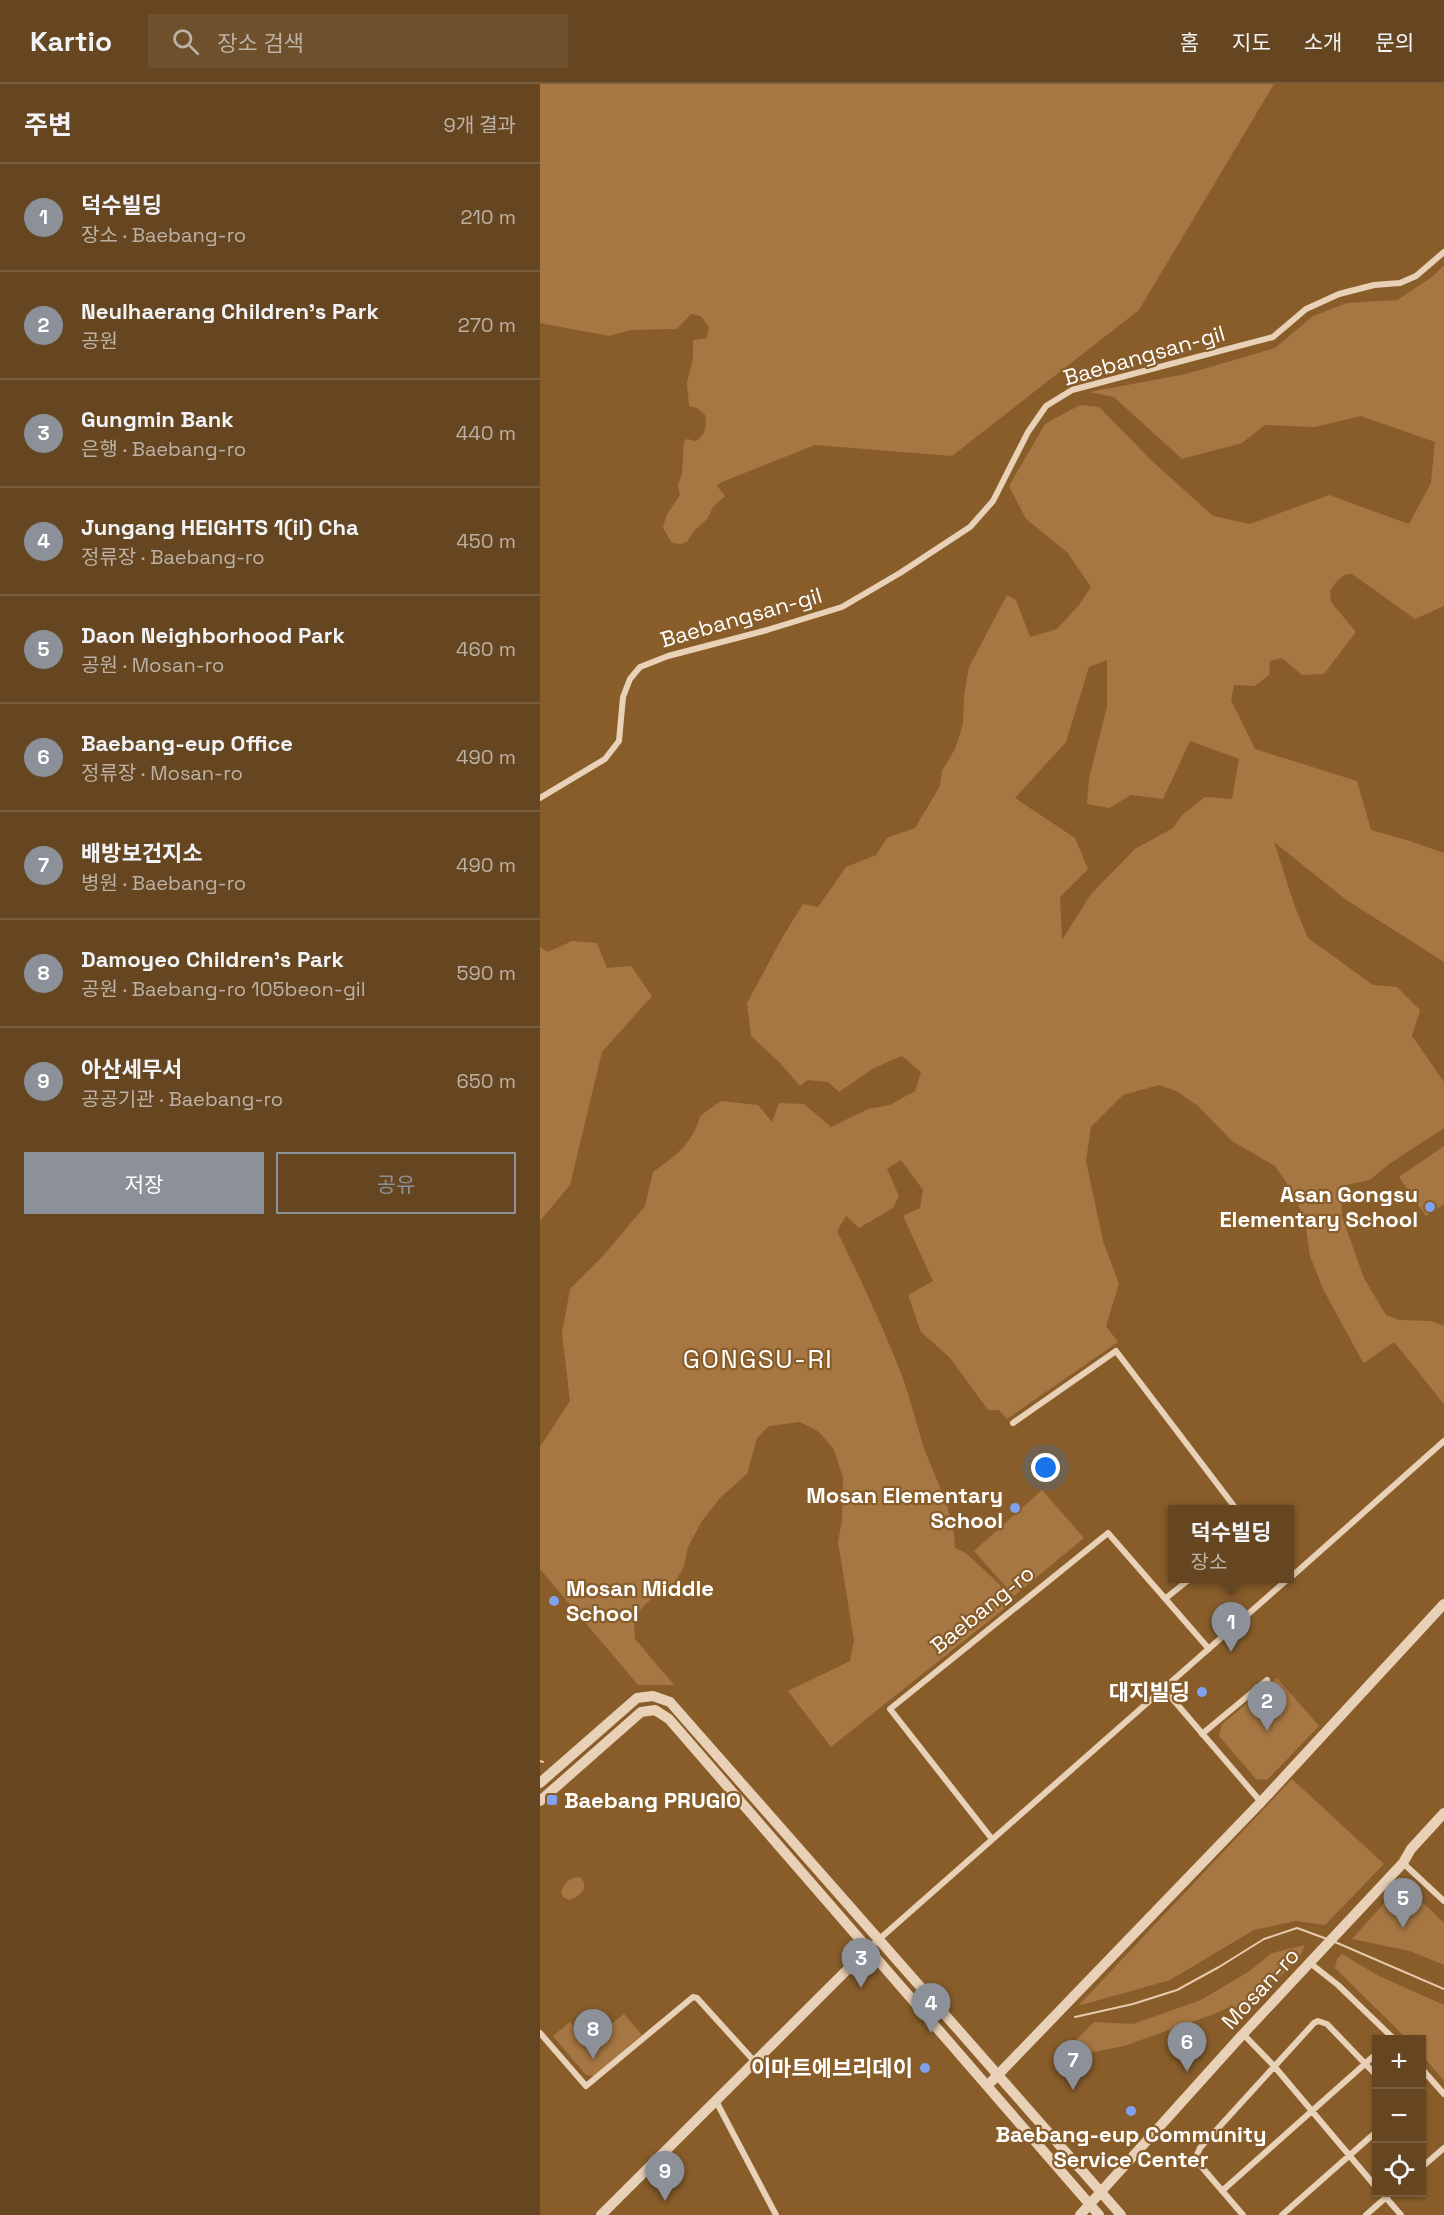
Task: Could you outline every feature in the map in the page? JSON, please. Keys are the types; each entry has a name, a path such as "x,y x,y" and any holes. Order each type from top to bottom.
{"street":[{"name":"Baebangsan-gil","path":"540,798 605,759 619,741 623,696 630,679 640,667 668,656 767,630 842,607 900,573 970,527 993,501 1028,432 1046,406 1072,390 1273,337 1306,309 1339,294 1374,285 1400,283 1416,276 1444,252"},
{"path":"1013,1423 1116,1351 1234,1505"},
{"path":"1294,1574 1444,1442"},
{"name":"Baebang-ro","path":"992,1839 890,1709 1108,1533 1209,1649"},
{"path":"1166,1598 1185,1583"},
{"path":"604,2214 867,1950 1283,1583"},
{"path":"987,2085 1262,1802 1444,1604"},
{"path":"1203,1734 1267,1680"},
{"path":"1164,1689 1262,1802"},
{"path":"540,1783 637,1698 653,1696 670,1702 1121,2215"},
{"path":"540,1801 641,1712 655,1710 669,1719 1099,2215"},
{"name":"Mosan-ro","path":"1080,2215 1403,1863 1411,1849 1444,1813"},
{"path":"1403,1863 1444,1901"},
{"path":"1313,1959 1390,2035"},
{"path":"540,2033 586,2086 693,1998 697,1998 755,2062"},
{"path":"1243,2215 1196,2157 1200,2148 1318,2021 1327,2024 1372,2070"},
{"path":"1244,2034 1372,2181"},
{"path":"1222,2191 1372,2059"},
{"path":"1426,2073 1444,2094"},
{"path":"716,2101 776,2215"},
{"path":"1282,2215 1372,2136"},
{"path":"1426,2164 1444,2148"},
{"path":"1366,2215 1381,2197"},
{"path":"1385,2197 1401,2215"}],"shaded area":[{"path":"540,84 1274,84 1139,310 952,456 815,445 722,482 717,486 725,496 713,507 707,519 693,532 687,542 681,544 672,543 663,528 666,516 680,495 678,485 682,474 684,441 687,439 696,441 705,430 705,415 697,408 689,406 687,383 693,358 693,340 707,338 709,327 701,316 691,314 677,329 630,330 609,336 540,323"},
{"path":"1444,265 1444,606 1415,619 1352,574 1345,575 1330,591 1331,602 1356,632 1324,674 1302,675 1282,658 1270,661 1269,675 1255,686 1234,685 1231,700 1255,749 1357,781 1371,830 1444,853 1444,962 1345,899 1274,842 1295,907 1308,938 1373,985 1397,987 1420,1010 1412,1036 1444,1082 1444,1128 1389,1164 1370,1180 1341,1186 1342,1217 1364,1278 1386,1315 1400,1320 1431,1321 1444,1326 1444,1404 1394,1342 1364,1363 1324,1291 1310,1256 1305,1222 1293,1192 1275,1166 1232,1141 1198,1106 1176,1091 1159,1085 1123,1095 1091,1127 1086,1161 1103,1241 1119,1284 1106,1326 1118,1342 1007,1419 999,1410 988,1410 950,1358 921,1332 908,1295 933,1281 903,1216 920,1208 923,1190 901,1160 887,1169 899,1196 893,1208 859,1228 846,1216 837,1231 901,1373 924,1448 948,1509 955,1548 966,1553 1000,1585 1005,1608 831,1747 788,1691 850,1661 854,1640 838,1542 842,1521 843,1477 833,1448 819,1432 800,1422 769,1426 757,1438 747,1474 721,1497 702,1521 688,1547 684,1566 675,1583 652,1598 640,1610 634,1622 635,1639 674,1685 638,1685 540,1569 540,1447 570,1401 562,1333 570,1289 602,1257 645,1206 653,1172 676,1155 693,1134 700,1116 721,1101 758,1105 772,1122 779,1103 804,1104 831,1127 868,1109 890,1105 915,1091 921,1072 902,1056 874,1068 839,1092 828,1082 808,1080 800,1086 780,1063 751,1036 747,1003 803,904 818,907 846,867 876,855 887,838 915,828 940,786 942,771 955,749 963,724 964,696 969,667 1007,595 1016,600 1030,637 1057,629 1079,605 1091,587 1067,552 1026,519 1009,486 1045,424 1080,405 1099,407 1153,462 1213,516 1250,524 1329,495 1409,524 1431,483 1435,442 1361,416 1315,427 1265,425 1242,443 1182,459 1114,397 1089,392 1186,374 1275,348 1313,316 1347,303 1397,300 1432,277","holes":["1107,660 1107,707 1089,778 1087,804 1109,808 1131,795 1163,799 1190,741 1239,759 1232,799 1205,797 1183,814 1173,828 1135,849 1091,894 1062,940 1060,897 1088,869 1075,838 1015,798 1066,742 1089,667"]},
{"path":"572,941 597,943 607,968 631,966 652,996 602,1052 570,1185 540,1221 540,947 548,952"},
{"path":"1444,1146 1444,1204 1426,1216 1399,1177"},
{"path":"1042,1490 1084,1538 1014,1596 974,1551"},
{"path":"1277,1678 1319,1726 1267,1780 1256,1779 1219,1736 1222,1724"},
{"path":"1292,1779 1384,1864 1325,1925 1296,1921 1254,1930 1170,1980 1078,2006"},
{"path":"579,1877 583,1880 583,1891 569,1900 563,1897 561,1891 566,1883 570,1879"},
{"path":"1408,1888 1444,1923 1444,1965 1410,1951 1352,1939 1397,1889"},
{"path":"1305,1945 1301,1954 1283,1974 1270,1982 1244,2010 1231,2006 1124,2046 1078,2055 1067,2049 1094,2022 1133,2024 1201,2000 1248,1972 1272,1953"},
{"path":"1342,1954 1379,1976 1444,2005 1444,2081 1426,2060 1426,2035 1403,2035 1335,1968 1337,1959"},
{"path":"624,2014 642,2035 594,2076 586,2075 553,2036 570,2022 588,2043"}],"waterway":[{"path":"1075,2017 1133,2004 1177,1990 1264,1939 1297,1928 1327,1939"},
{"path":"1335,1942 1444,1989"}],"place":[{"name":"Asan Gongsu Elementary School","path":"1430,1207"},
{"name":"Mosan Elementary School","path":"1015,1508"},
{"name":"Mosan Middle School","path":"554,1601"},
{"name":"덕수빌딩","path":"1231,1652"},
{"name":"대지빌딩","path":"1202,1692"},
{"name":"Neulhaerang Children's Park","path":"1267,1731"},
{"name":"Baebang PRUGIO","path":"552,1800"},
{"name":"Daon Neighborhood Park","path":"1403,1928"},
{"name":"Gungmin Bank","path":"861,1988"},
{"name":"Jungang HEIGHTS 1(il) Cha","path":"931,2033"},
{"name":"Damoyeo Children's Park","path":"593,2059"},
{"name":"이마트에브리데이","path":"925,2068"},
{"name":"Baebang-eup Office","path":"1187,2072"},
{"name":"배방보건지소","path":"1073,2090"},
{"name":"Baebang-eup Community Service Center","path":"1131,2111"},
{"name":"아산세무서","path":"665,2201"}],"district":[{"name":"GONGSU-RI","path":"758,1359"}]}
